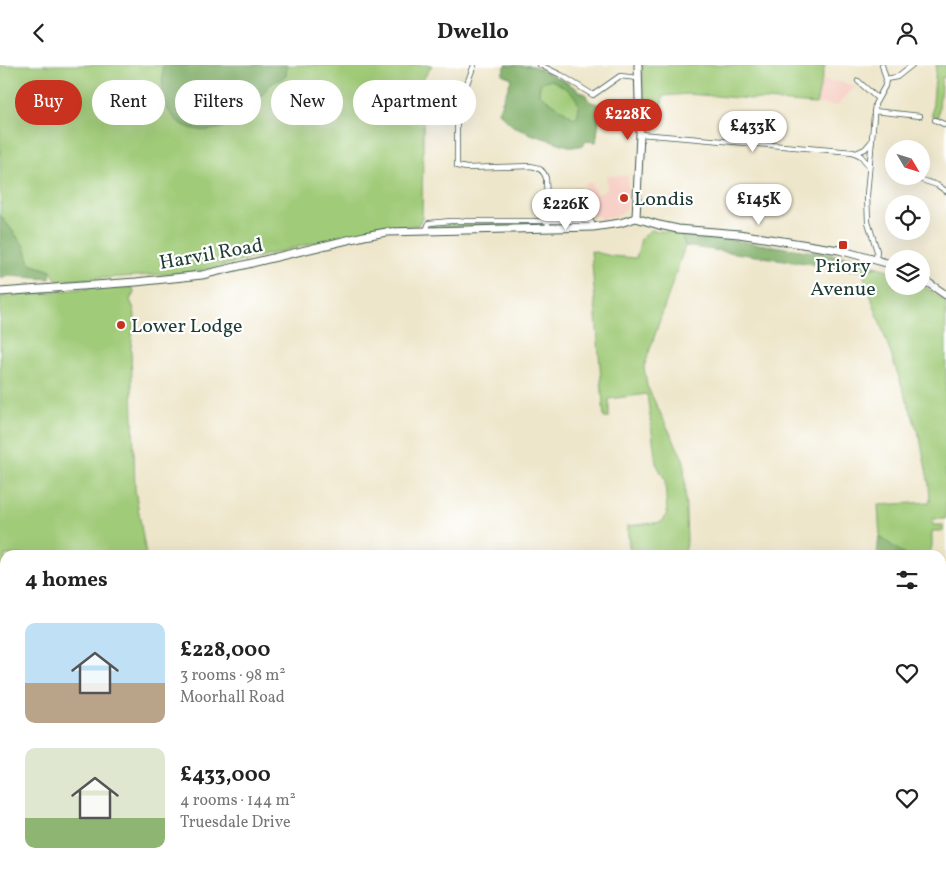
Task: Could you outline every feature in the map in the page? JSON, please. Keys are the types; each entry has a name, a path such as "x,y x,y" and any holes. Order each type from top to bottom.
{"street":[{"path":"474,65 458,110 457,166 466,168 531,166 538,168 544,172 546,178 548,225"},
{"path":"540,65 561,75 593,95 620,76 638,78"},
{"path":"638,65 640,134 636,218 678,229 741,235 839,250 885,262"},
{"path":"876,259 877,251 866,209 874,111 877,98 885,86 886,79 886,73 882,65"},
{"path":"886,79 897,77 912,65"},
{"path":"858,81 877,98"},
{"path":"874,111 920,116"},
{"path":"935,120 946,125"},
{"path":"640,134 856,153 865,149 872,140"},
{"path":"856,153 870,166"},
{"path":"930,183 946,191"},
{"name":"Harvil Road","path":"0,292 202,275 387,232 548,225 593,227 620,223 636,218"},
{"path":"930,284 946,295"}],"shaded area":[{"path":"822,80 856,86 837,106 816,104"},
{"path":"606,175 628,176 627,207 620,215 601,220 598,216 593,216 593,204 583,184 590,182 598,194 607,189"}],"green space":[{"path":"0,65 432,65 424,80 353,80 353,125 423,125 422,218 418,225 366,230 210,269 184,273 57,281 51,271 30,264 25,247 0,215"},
{"path":"163,65 287,65 286,76 279,80 271,80 271,85 261,98 261,80 175,80 175,119 167,106 165,80 163,80"},
{"path":"506,65 533,66 566,82 586,95 591,102 601,105 596,142 585,141 584,145 572,147 531,134 513,126 498,112 512,78 502,74"},
{"path":"506,65 533,66 566,82 586,95 591,102 601,105 596,142 585,141 584,145 572,147 531,134 513,126 498,112 512,78 502,74","holes":["551,80 568,90 576,99 578,105 576,118 539,94 540,85 544,81"]},
{"path":"642,65 825,65 816,104 688,94 663,96 662,105 644,104"},
{"path":"936,65 946,65 946,78 942,77 938,118 932,115"},
{"path":"183,125 229,125 210,130"},
{"path":"0,215 25,247 30,264 51,271 50,279 9,276 0,279"},
{"path":"543,223 544,225 431,227 431,225 437,224"},
{"path":"650,230 681,233 685,246 644,367 647,386 684,461 687,540 686,550 629,550 627,526 662,522 667,513 665,480 656,463 647,394 609,399 609,418 604,418 591,251 611,256 636,258 641,239"},
{"path":"681,233 864,259 878,267 862,271 685,246"},
{"path":"878,267 885,269 885,295 930,295 930,290 946,302 946,519 932,519 933,525 943,525 943,531 932,531 931,550 881,550 878,505 930,502 929,485 920,438 862,271"},
{"path":"129,286 133,288 134,293 130,300 135,316 131,347 135,489 145,550 0,550 0,297"},
{"path":"879,536 898,550 878,550"}],"place":[{"name":"Londis","path":"624,198"},
{"name":"Priory Avenue","path":"843,245"},
{"name":"Lower Lodge","path":"121,325"}]}
